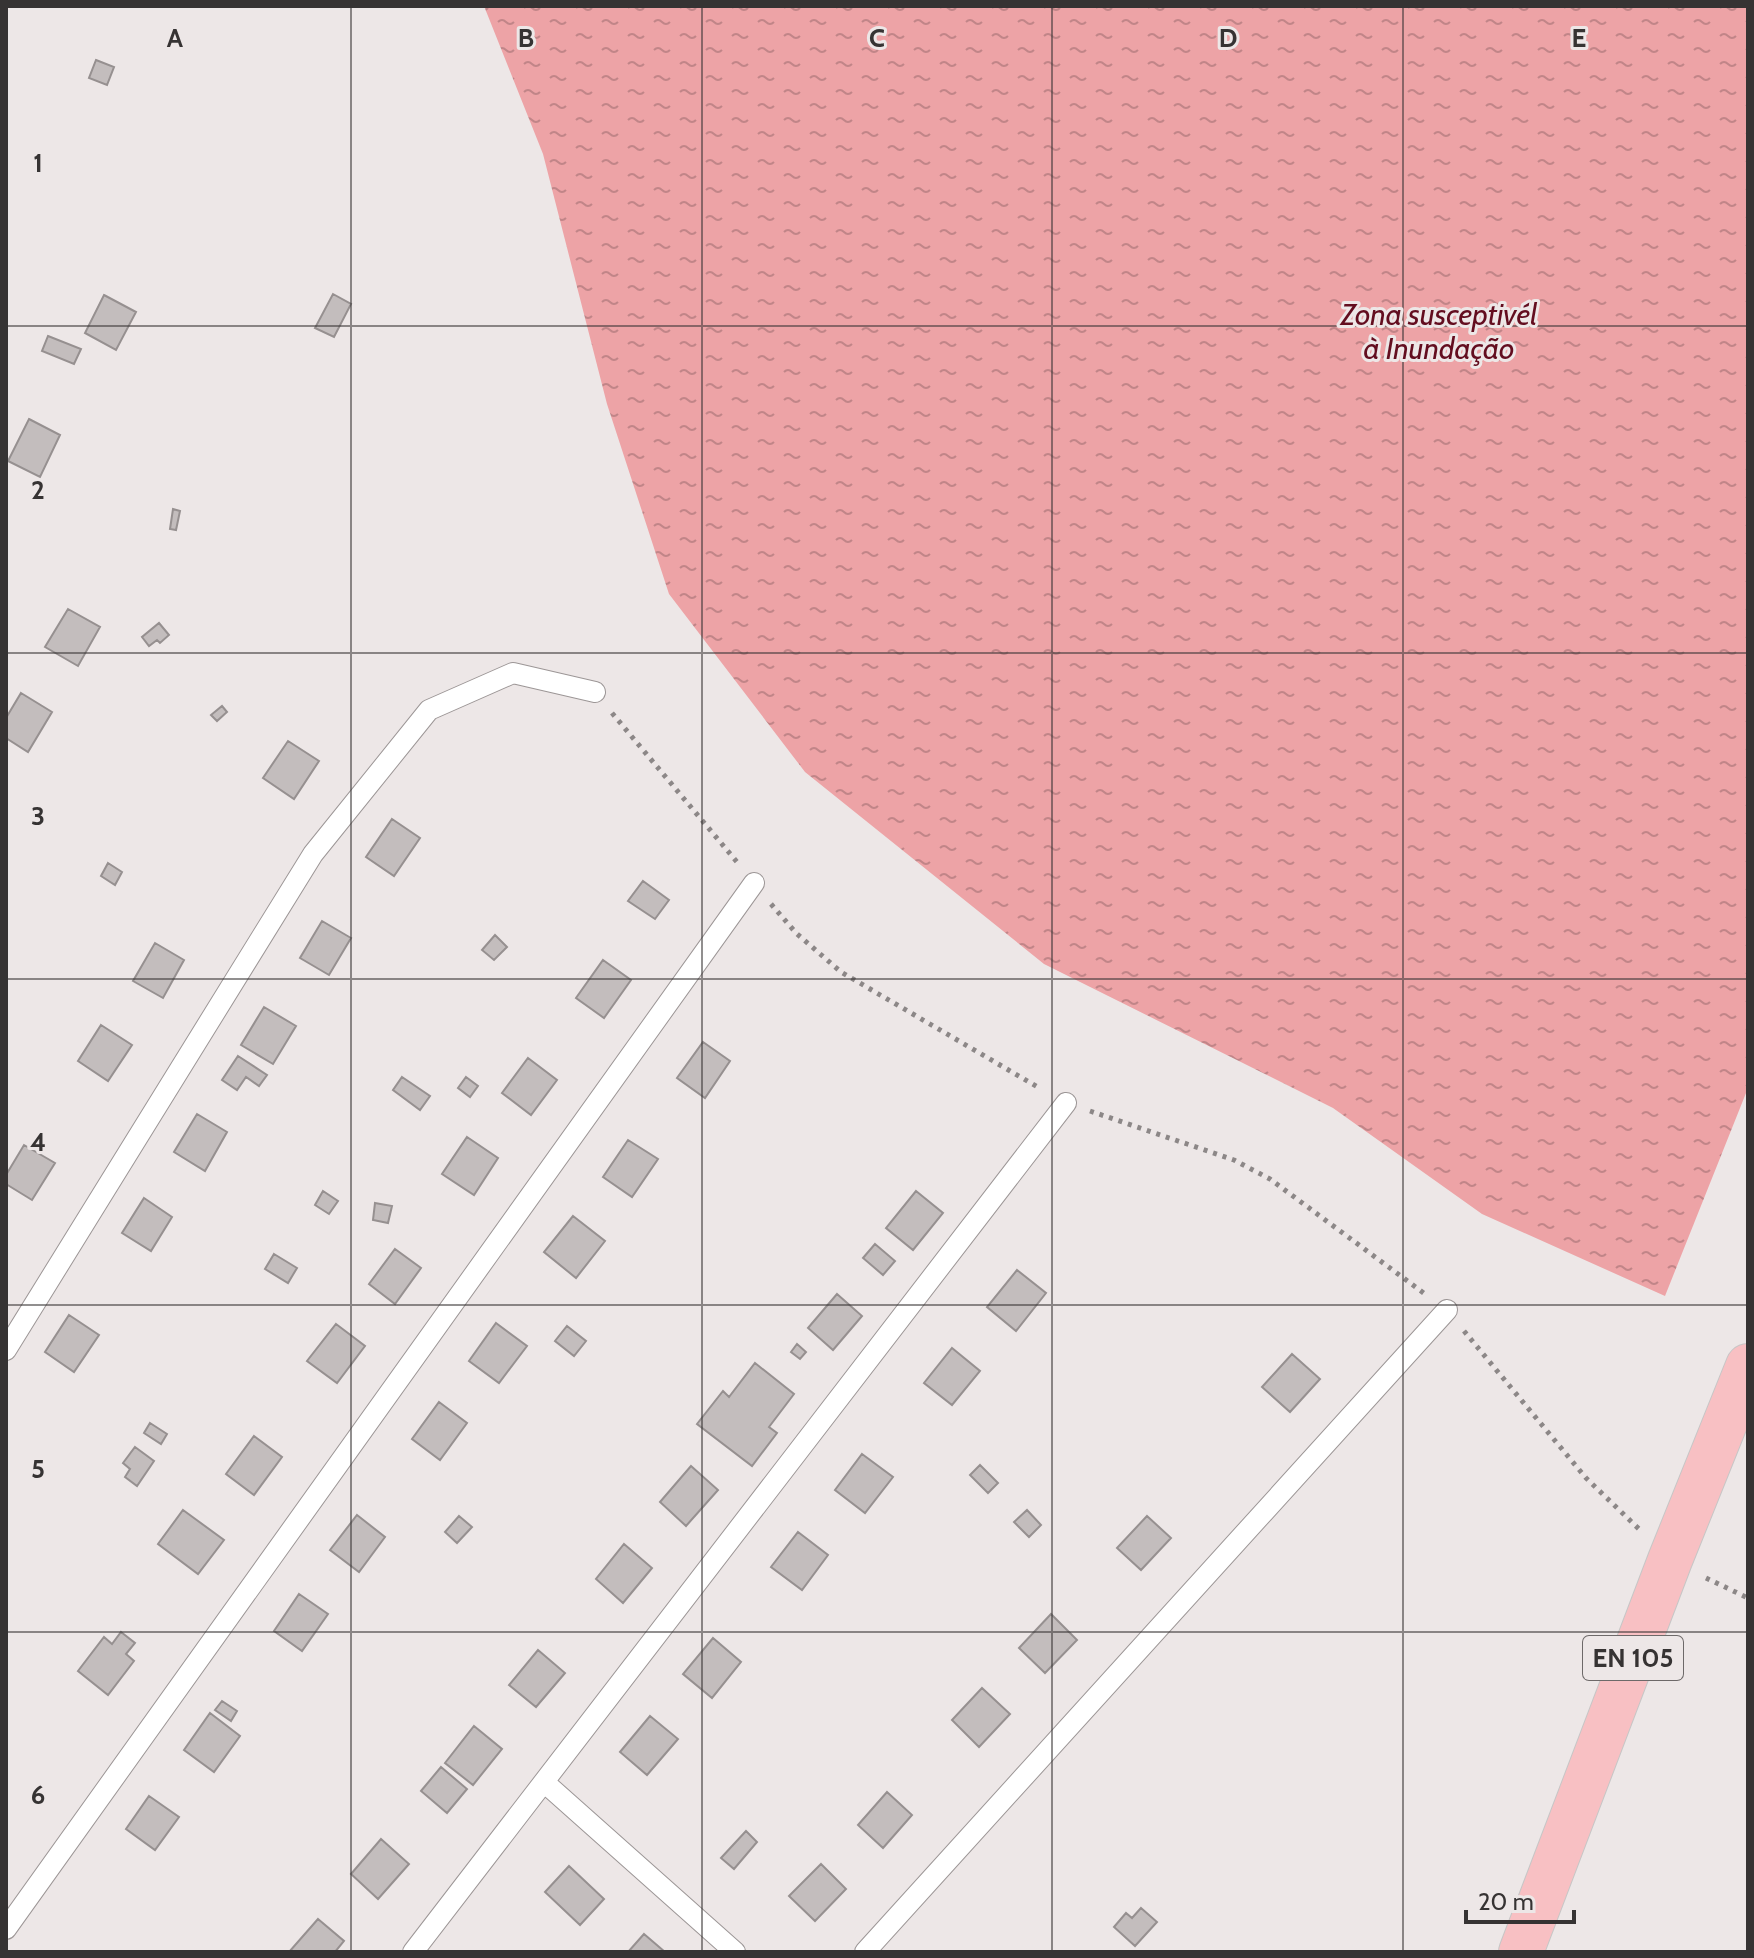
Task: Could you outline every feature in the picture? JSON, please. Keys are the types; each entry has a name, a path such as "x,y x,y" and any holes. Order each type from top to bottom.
{"main road":[{"name":"EN 105","path":"1521,1952 1670,1560 1748,1366"}],"lane":[{"path":"6,1350 313,854 429,710 513,673 595,692"},
{"path":"6,1929 754,883"},
{"path":"413,1952 1066,1103"},
{"path":"865,1952 1447,1310"},
{"path":"544,1782 735,1952"}],"path":[{"path":"595,692 796,933 841,972 1066,1103 1234,1160 1270,1179 1447,1310 1586,1478 1670,1560"}],"water":[{"name":"Zona susceptivél à Inundação","path":"484,6 1748,6 1748,1088 1665,1296 1482,1214 1333,1108 1044,964 805,772 669,594 607,404 543,154"}],"building":[{"path":"96,60 114,67 107,85 89,78"},
{"path":"333,294 351,304 334,337 315,328"},
{"path":"104,295 136,312 116,350 85,333"},
{"path":"48,336 81,349 74,364 42,351"},
{"path":"29,419 60,435 40,477 8,461"},
{"path":"173,509 180,511 176,530 170,529"},
{"path":"68,609 100,627 78,666 45,647"},
{"path":"159,623 169,635 160,643 157,640 149,646 142,637"},
{"path":"21,693 52,712 28,752 6,738 6,718"},
{"path":"222,706 227,712 217,721 211,715"},
{"path":"288,741 319,761 294,799 263,778"},
{"path":"392,819 420,838 394,876 366,857"},
{"path":"108,863 122,872 115,885 101,876"},
{"path":"643,881 669,900 655,919 628,901"},
{"path":"322,921 351,938 329,975 300,958"},
{"path":"495,935 507,947 494,960 482,950"},
{"path":"155,943 184,960 163,998 133,981"},
{"path":"603,960 631,980 604,1018 576,998"},
{"path":"264,1007 296,1026 273,1064 241,1045"},
{"path":"101,1025 132,1045 108,1081 78,1061"},
{"path":"703,1042 730,1061 705,1098 677,1078"},
{"path":"238,1056 267,1075 259,1086 246,1077 237,1090 222,1080"},
{"path":"528,1058 557,1080 531,1115 502,1093"},
{"path":"402,1077 430,1096 420,1110 393,1090"},
{"path":"466,1077 478,1086 470,1097 458,1088"},
{"path":"197,1114 227,1132 205,1171 174,1152"},
{"path":"467,1137 498,1158 474,1195 442,1174"},
{"path":"628,1140 658,1159 632,1197 603,1177"},
{"path":"24,1145 55,1163 32,1200 6,1184 6,1175"},
{"path":"323,1191 338,1201 329,1214 315,1205"},
{"path":"916,1191 943,1213 913,1250 886,1228"},
{"path":"144,1198 172,1217 151,1251 122,1233"},
{"path":"375,1203 392,1206 388,1223 373,1220"},
{"path":"573,1216 605,1241 576,1278 544,1252"},
{"path":"875,1244 895,1261 883,1275 863,1258"},
{"path":"395,1249 421,1268 395,1304 369,1284"},
{"path":"274,1254 297,1268 288,1283 265,1269"},
{"path":"1017,1270 1046,1293 1016,1331 987,1307"},
{"path":"837,1294 862,1316 833,1350 808,1328"},
{"path":"69,1315 99,1335 74,1372 45,1352"},
{"path":"496,1323 527,1346 499,1383 469,1361"},
{"path":"336,1324 365,1346 337,1383 307,1361"},
{"path":"567,1326 586,1341 574,1356 555,1341"},
{"path":"797,1344 806,1352 800,1359 791,1352"},
{"path":"952,1348 980,1371 952,1405 924,1383"},
{"path":"1292,1354 1320,1379 1290,1412 1262,1387"},
{"path":"755,1363 794,1394 769,1427 777,1433 752,1466 697,1424 723,1391 729,1397"},
{"path":"439,1402 467,1423 440,1460 412,1439"},
{"path":"150,1423 167,1434 161,1444 144,1433"},
{"path":"254,1436 282,1457 254,1495 226,1474"},
{"path":"135,1447 154,1461 137,1486 125,1477 130,1469 123,1463"},
{"path":"862,1454 893,1477 865,1513 835,1490"},
{"path":"980,1465 998,1483 988,1493 970,1475"},
{"path":"691,1466 718,1490 686,1526 660,1502"},
{"path":"183,1510 224,1540 198,1574 158,1544"},
{"path":"1027,1510 1041,1525 1029,1537 1014,1522"},
{"path":"357,1515 385,1537 359,1572 330,1550"},
{"path":"459,1516 472,1527 457,1543 445,1532"},
{"path":"1147,1516 1171,1538 1141,1570 1117,1548"},
{"path":"798,1532 828,1555 802,1590 771,1567"},
{"path":"624,1544 652,1568 623,1603 596,1579"},
{"path":"299,1594 328,1614 302,1651 274,1631"},
{"path":"1051,1614 1077,1640 1045,1673 1019,1648"},
{"path":"121,1632 135,1643 126,1654 134,1661 108,1695 78,1671 104,1637 112,1644"},
{"path":"713,1638 741,1662 712,1698 683,1674"},
{"path":"538,1650 565,1673 536,1707 509,1685"},
{"path":"982,1688 1010,1714 979,1747 952,1720"},
{"path":"222,1701 237,1711 231,1721 215,1710"},
{"path":"210,1713 240,1736 214,1772 184,1750"},
{"path":"650,1716 678,1739 647,1775 620,1752"},
{"path":"474,1726 502,1749 473,1785 445,1763"},
{"path":"441,1767 467,1789 447,1813 421,1791"},
{"path":"887,1792 912,1815 883,1848 858,1825"},
{"path":"149,1796 179,1817 155,1850 126,1829"},
{"path":"746,1831 757,1842 734,1869 721,1858"},
{"path":"381,1839 409,1864 378,1899 351,1874"},
{"path":"821,1864 846,1889 815,1921 789,1896"},
{"path":"569,1866 604,1899 580,1925 545,1892"},
{"path":"1141,1908 1157,1922 1135,1946 1114,1927 1126,1913 1132,1918"},
{"path":"318,1919 344,1941 335,1952 289,1952"},
{"path":"644,1934 665,1952 628,1952"}]}
